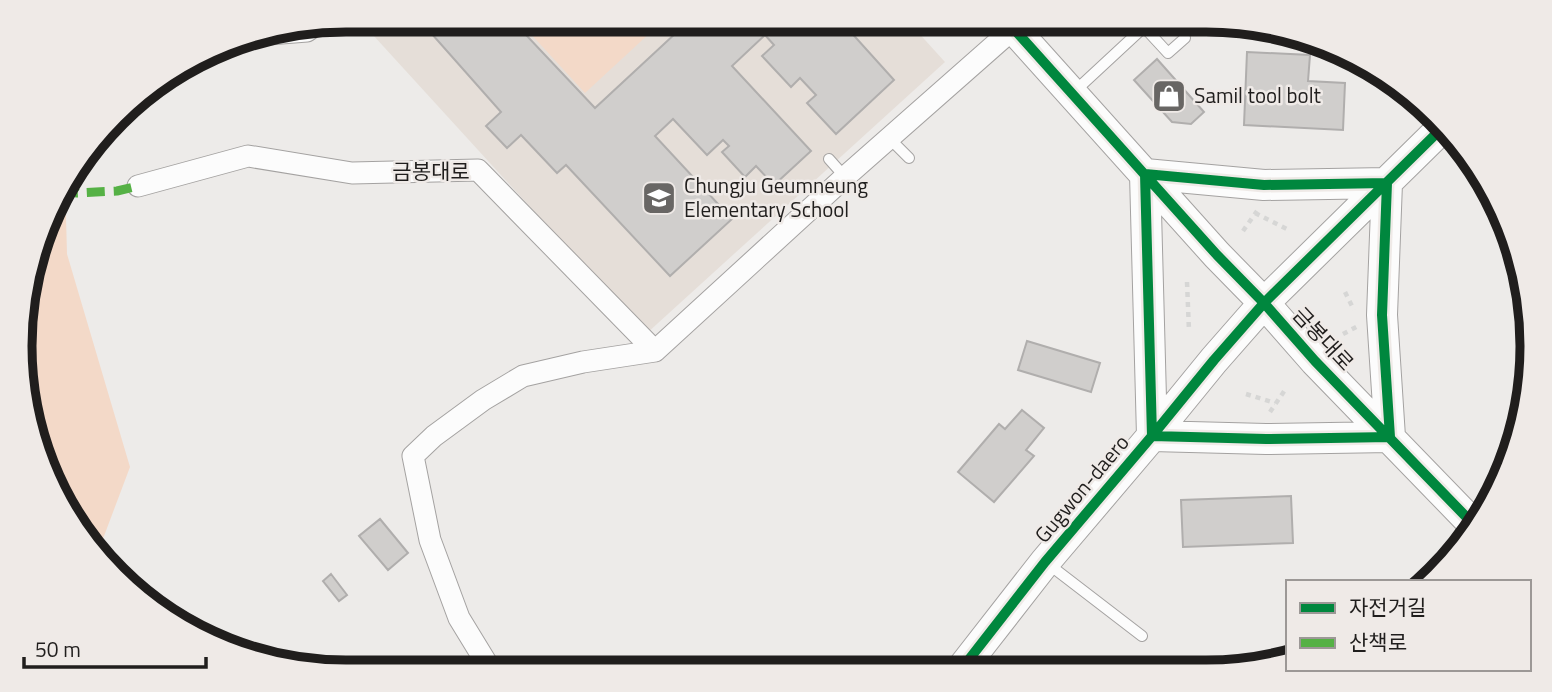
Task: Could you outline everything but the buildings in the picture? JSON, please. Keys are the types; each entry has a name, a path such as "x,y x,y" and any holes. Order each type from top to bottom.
{"street":[{"path":"485,660 459,618 430,540 413,456 434,436 483,400 523,376 583,362 655,351 889,138 1001,32"},
{"name":"금봉대로","path":"1016,32 1217,256 1468,519"},
{"name":"Gugwon-daero","path":"969,660 1045,562 1264,303 1437,133"},
{"name":"금봉대로","path":"138,186 248,156 352,173 478,170 655,351"},
{"path":"1145,174 1264,185 1387,183 1382,315 1390,437 1266,439 1152,436 1145,174"}],"lane":[{"path":"1073,93 1131,32"},
{"path":"1148,32 1168,53 1185,38"},
{"path":"889,138 909,158"},
{"path":"829,159 845,177"},
{"path":"1045,562 1142,636"}],"path":[{"path":"1243,231 1260,206"},
{"path":"1255,213 1287,229"},
{"path":"1187,282 1189,331"},
{"path":"1266,418 1284,390"},
{"path":"1246,394 1276,404"}],"shaded area":[{"name":"Chungju Geumneung Elementary School","path":"376,32 918,32 945,62 646,334 373,35"},
{"path":"529,32 651,32 585,93"},
{"path":"66,204 67,254 130,467 101,543 74,503 55,466 42,427 34,387 34,305 48,245"}],"marked path":[{"path":"73,190 77,193 117,191 138,186"}],"cycle path":[{"path":"1017,32 1315,361 1468,519"},
{"path":"969,660 1045,562 1264,303 1437,133"},
{"path":"1145,174 1152,436"},
{"path":"1145,174 1264,185 1387,183"},
{"path":"1387,183 1382,315 1390,437"},
{"path":"1152,436 1266,439 1390,437"}],"place":[{"name":"Samil tool bolt","path":"1169,96"},
{"name":"Chungju Geumneung Elementary School","path":"659,198"}]}
